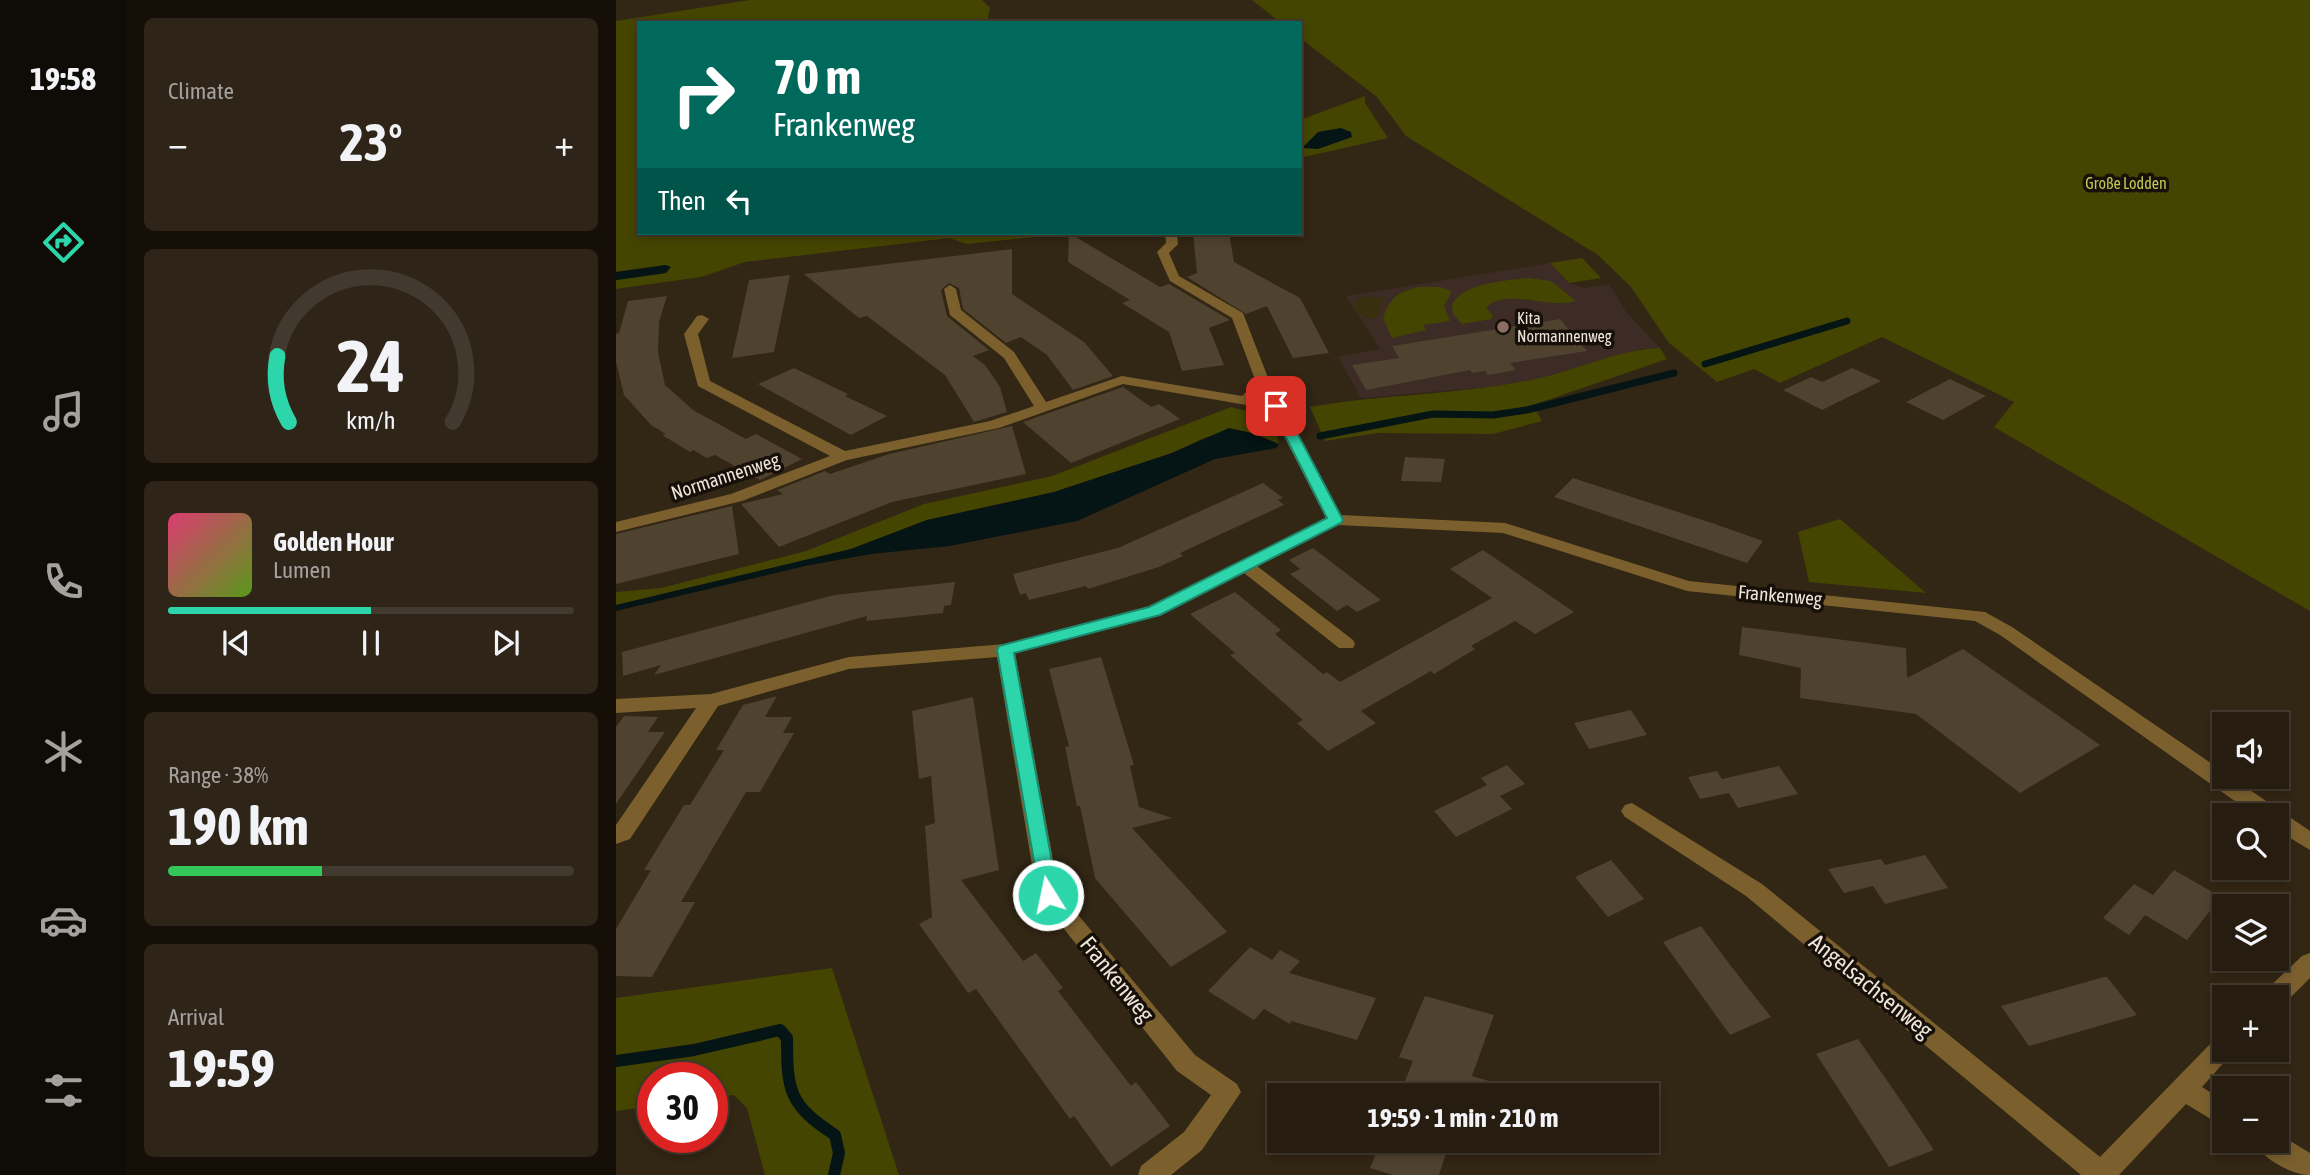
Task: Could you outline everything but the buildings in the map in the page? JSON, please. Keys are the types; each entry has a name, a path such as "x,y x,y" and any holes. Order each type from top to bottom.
{"street":[{"path":"1171,235 1172,244 1163,253 1174,278 1238,316 1263,383 1247,400"},
{"path":"950,289 955,312 1009,355 1042,407"},
{"name":"Normannenweg","path":"702,319 691,334 703,383 843,456"},
{"name":"Normannenweg","path":"616,527 736,498 843,456 994,425 1122,380 1276,406 1335,520"},
{"name":"Frankenweg","path":"616,706 711,701 849,663 1005,650 1154,611 1335,520 1505,528 1687,586 1979,616 2006,631 2253,803"},
{"path":"1245,565 1346,644"},
{"name":"Frankenweg","path":"1005,650 1048,895 1186,1063 1228,1092 1193,1141 1151,1175"},
{"path":"616,836 622,833 711,701"},
{"name":"Angelsachsenweg","path":"1632,811 1754,890 2101,1175 2212,1059"},
{"path":"2289,827 2310,842"},
{"path":"2287,985 2310,963"},
{"path":"2182,1088 2212,1107"},
{"path":"2286,1153 2310,1168"}],"shaded area":[{"path":"1341,128 1351,132 1352,137 1318,149 1302,148 1318,132"},
{"name":"Kita Normannenweg","path":"1550,263 1569,283 1585,288 1609,284 1627,313 1660,348 1641,349 1538,379 1490,387 1361,398 1338,357 1380,349 1346,296"},
{"path":"666,265 671,267 666,273 616,280 616,272"},
{"path":"1229,428 1252,433 1279,444 1276,448 1215,459 1077,521 949,546 871,554 805,566 616,611 616,605 851,549 927,520 1054,492 1172,453"}],"green space":[{"path":"750,0 982,0 990,8 987,21 637,21 637,235 1036,237 966,244 950,238 745,262 701,277 616,289 616,280 666,273 666,265 616,272 616,21"},
{"name":"Große Lodden","path":"1252,0 2310,0 2310,611 1994,427 2014,402 1882,337 1780,383 1754,369 1717,382 1669,343 1631,287 1598,255 1406,136 1377,97 1302,40 1302,21 1278,21"},
{"path":"1365,96 1365,103 1388,138 1302,158 1302,119"},
{"path":"1582,258 1601,278 1569,283 1550,263"},
{"path":"1528,278 1551,281 1576,301 1496,301 1486,307 1493,316 1491,319 1462,324 1453,314 1452,304 1466,291 1486,284"},
{"path":"1419,287 1439,287 1452,291 1444,306 1450,321 1423,325 1426,330 1392,338 1383,318 1389,305 1400,293"},
{"path":"1660,348 1667,359 1533,405 1542,421 1493,434 1378,433 1325,441 1310,407 1507,384 1551,375 1628,352"},
{"path":"1231,407 1273,418 1279,444 1252,433 1206,437 1172,453 1054,492 927,520 851,549 616,605 616,592 661,588 806,551 924,504 1052,476"},
{"path":"1840,519 1926,593 1809,582 1798,532"},
{"path":"832,968 899,1175 765,1175 747,1108 734,1095 728,1096 728,1062 637,1062 637,1108 616,1111 616,998"}],"sand":[{"path":"1362,296 1385,298 1376,319 1364,317 1354,308 1356,300"}],"waterway":[{"path":"1705,364 1847,321"},
{"path":"1320,436 1433,414 1493,415 1527,410 1674,373"},
{"path":"616,1061 694,1050 780,1030 787,1038 788,1071 794,1095 808,1115 835,1135 839,1153 834,1175"}],"place":[{"name":"Kita Normannenweg","path":"1503,327"}],"route":[{"path":"1048,895 1005,650 1154,611 1335,520 1276,406"}]}
